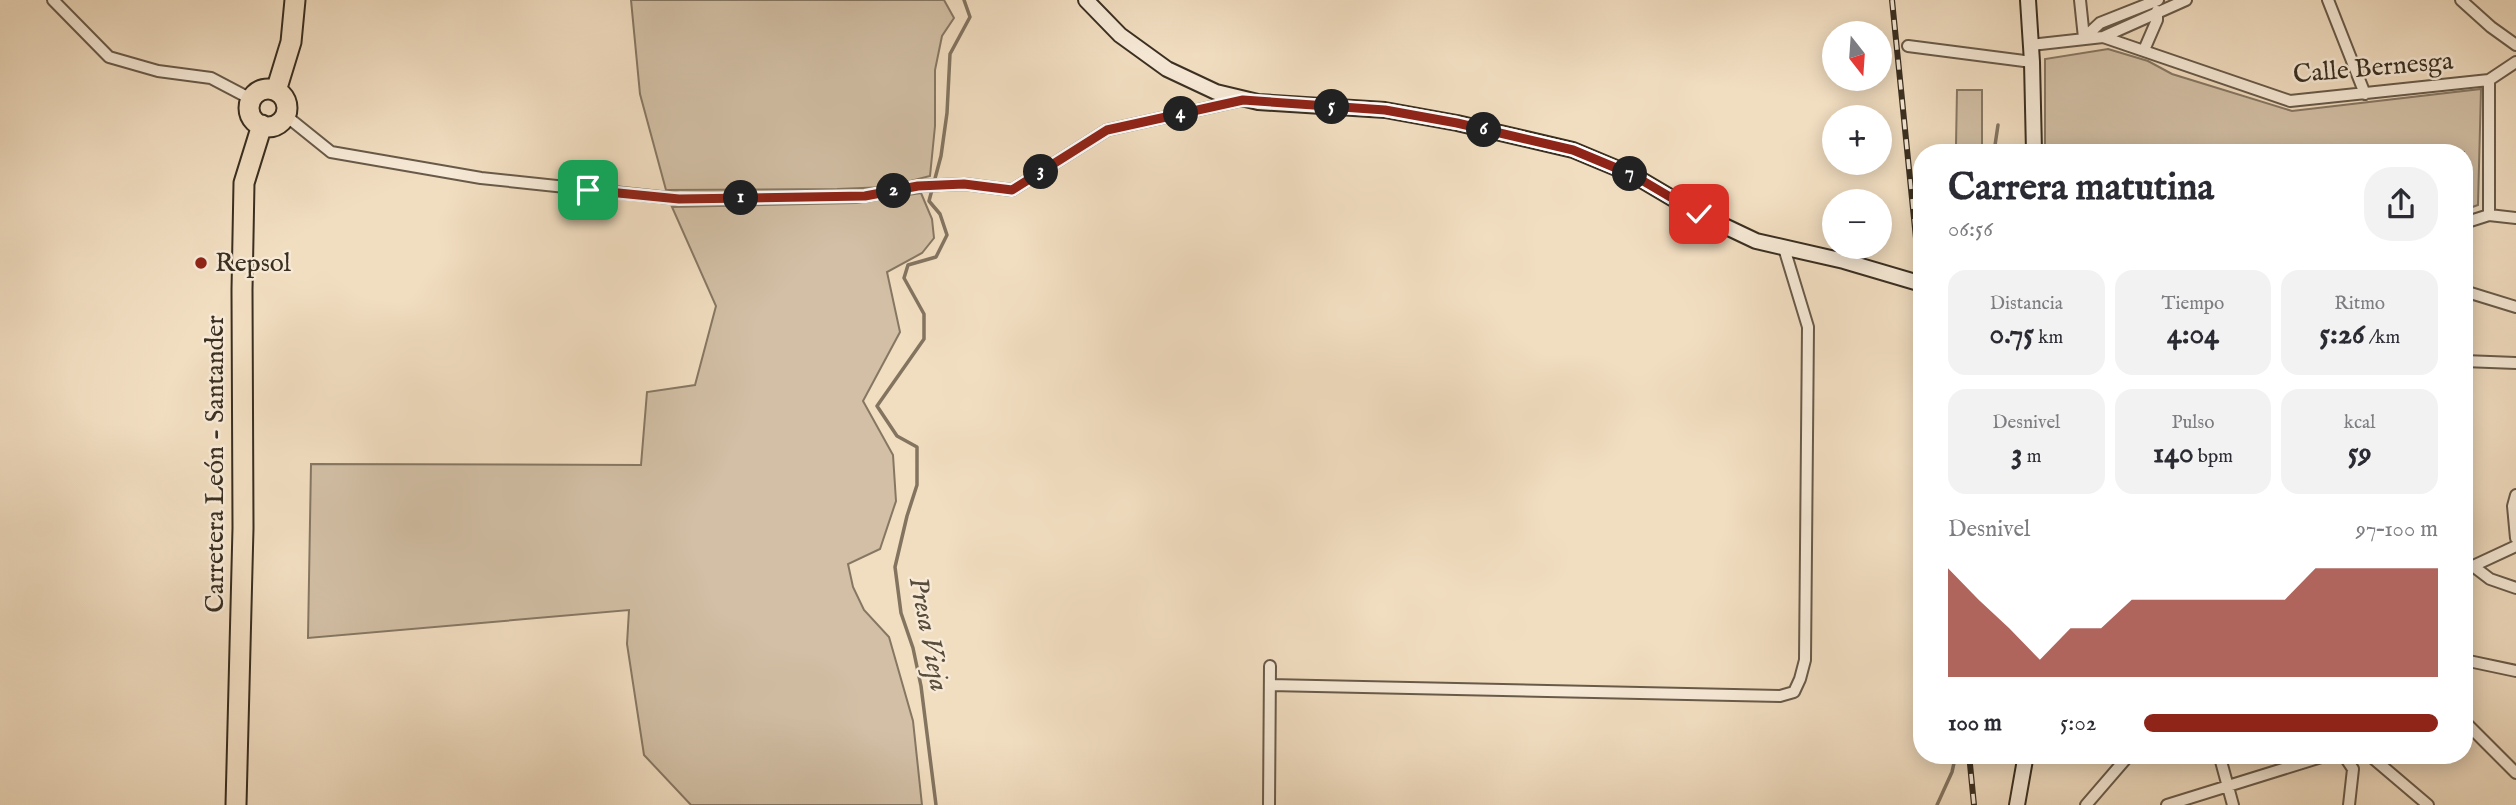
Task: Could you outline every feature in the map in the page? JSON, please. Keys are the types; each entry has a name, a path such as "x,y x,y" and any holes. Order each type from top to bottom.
{"highway":[{"path":"276,91 291,42 295,0"},
{"path":"264,89 276,91 286,102 285,115 277,124 262,125 251,115 251,99 264,89"},
{"name":"Carretera León - Santander","path":"236,805 243,528 244,183 262,125"}],"street":[{"path":"53,0 109,57 158,71 211,78 251,99"},
{"path":"1086,0 1120,35 1167,69 1216,92 1243,100 1385,110 1457,123 1573,150 1623,170 1699,214 1756,241 1844,261 1913,281"},
{"path":"2028,0 2034,144"},
{"path":"2080,0 2084,38"},
{"path":"2084,38 2100,23 2156,0 2158,14 2144,50"},
{"path":"2031,45 2104,37 2186,0"},
{"path":"2328,0 2365,94"},
{"path":"2461,0 2516,45"},
{"name":"Calle Bernesga","path":"2104,37 2290,102 2490,80"},
{"path":"1908,46 2032,62"},
{"path":"2489,215 2490,80 2516,62"},
{"path":"285,115 331,152 481,178 692,199 865,196 933,185 964,184 1012,190 1107,130 1243,100"},
{"path":"2473,220 2489,215 2516,219"},
{"path":"1270,685 1780,696 1794,692 1805,660 1808,327 1784,247"},
{"path":"2473,294 2516,307"},
{"path":"2473,362 2516,363"},
{"path":"2516,495 2513,506 2516,537"},
{"path":"2473,568 2516,546"},
{"path":"2473,572 2516,588"},
{"path":"2473,662 2516,671"},
{"path":"1269,805 1270,666"},
{"path":"2473,730 2516,773"},
{"path":"2017,805 2024,764"},
{"path":"2086,805 2121,764"},
{"path":"2222,764 2233,805"},
{"path":"2167,805 2300,764"},
{"path":"2349,805 2353,769 2350,764"},
{"path":"2380,764 2428,805"}],"shaded area":[{"path":"631,0 944,0 954,18 942,36 935,70 935,126 930,176 887,187 666,190 640,94"},
{"path":"2108,49 2148,61 2172,74 2292,111 2481,89 2478,205 2473,207 2473,144 2045,144 2045,59"},
{"path":"1957,90 1982,90 1982,144 1956,144"},
{"path":"921,193 932,219 934,238 922,253 887,272 900,332 863,401 893,455 896,501 880,549 848,564 853,587 864,610 889,637 913,721 922,805 691,805 644,755 627,644 629,610 308,638 311,464 641,465 647,392 695,385 716,306 672,207 856,203"}],"waterway":[{"name":"Presa Vieja","path":"936,805 921,686 913,648 901,613 895,567 917,485 917,447 897,436 877,406 924,339 924,314 904,278 908,265 936,257 947,235 940,214 929,201 941,156 947,113 950,54 970,17 964,0"},
{"path":"1995,144 1998,125"},
{"path":"1937,805 1954,764"}],"railway":[{"path":"1892,0 1913,209"},
{"path":"1970,764 1974,805"}],"place":[{"name":"Repsol","path":"201,263"}],"route":[{"path":"588,190 679,199 865,196 918,186 964,184 1012,190 1107,130 1243,100 1385,110 1457,123 1573,150 1633,175 1699,214"}]}
